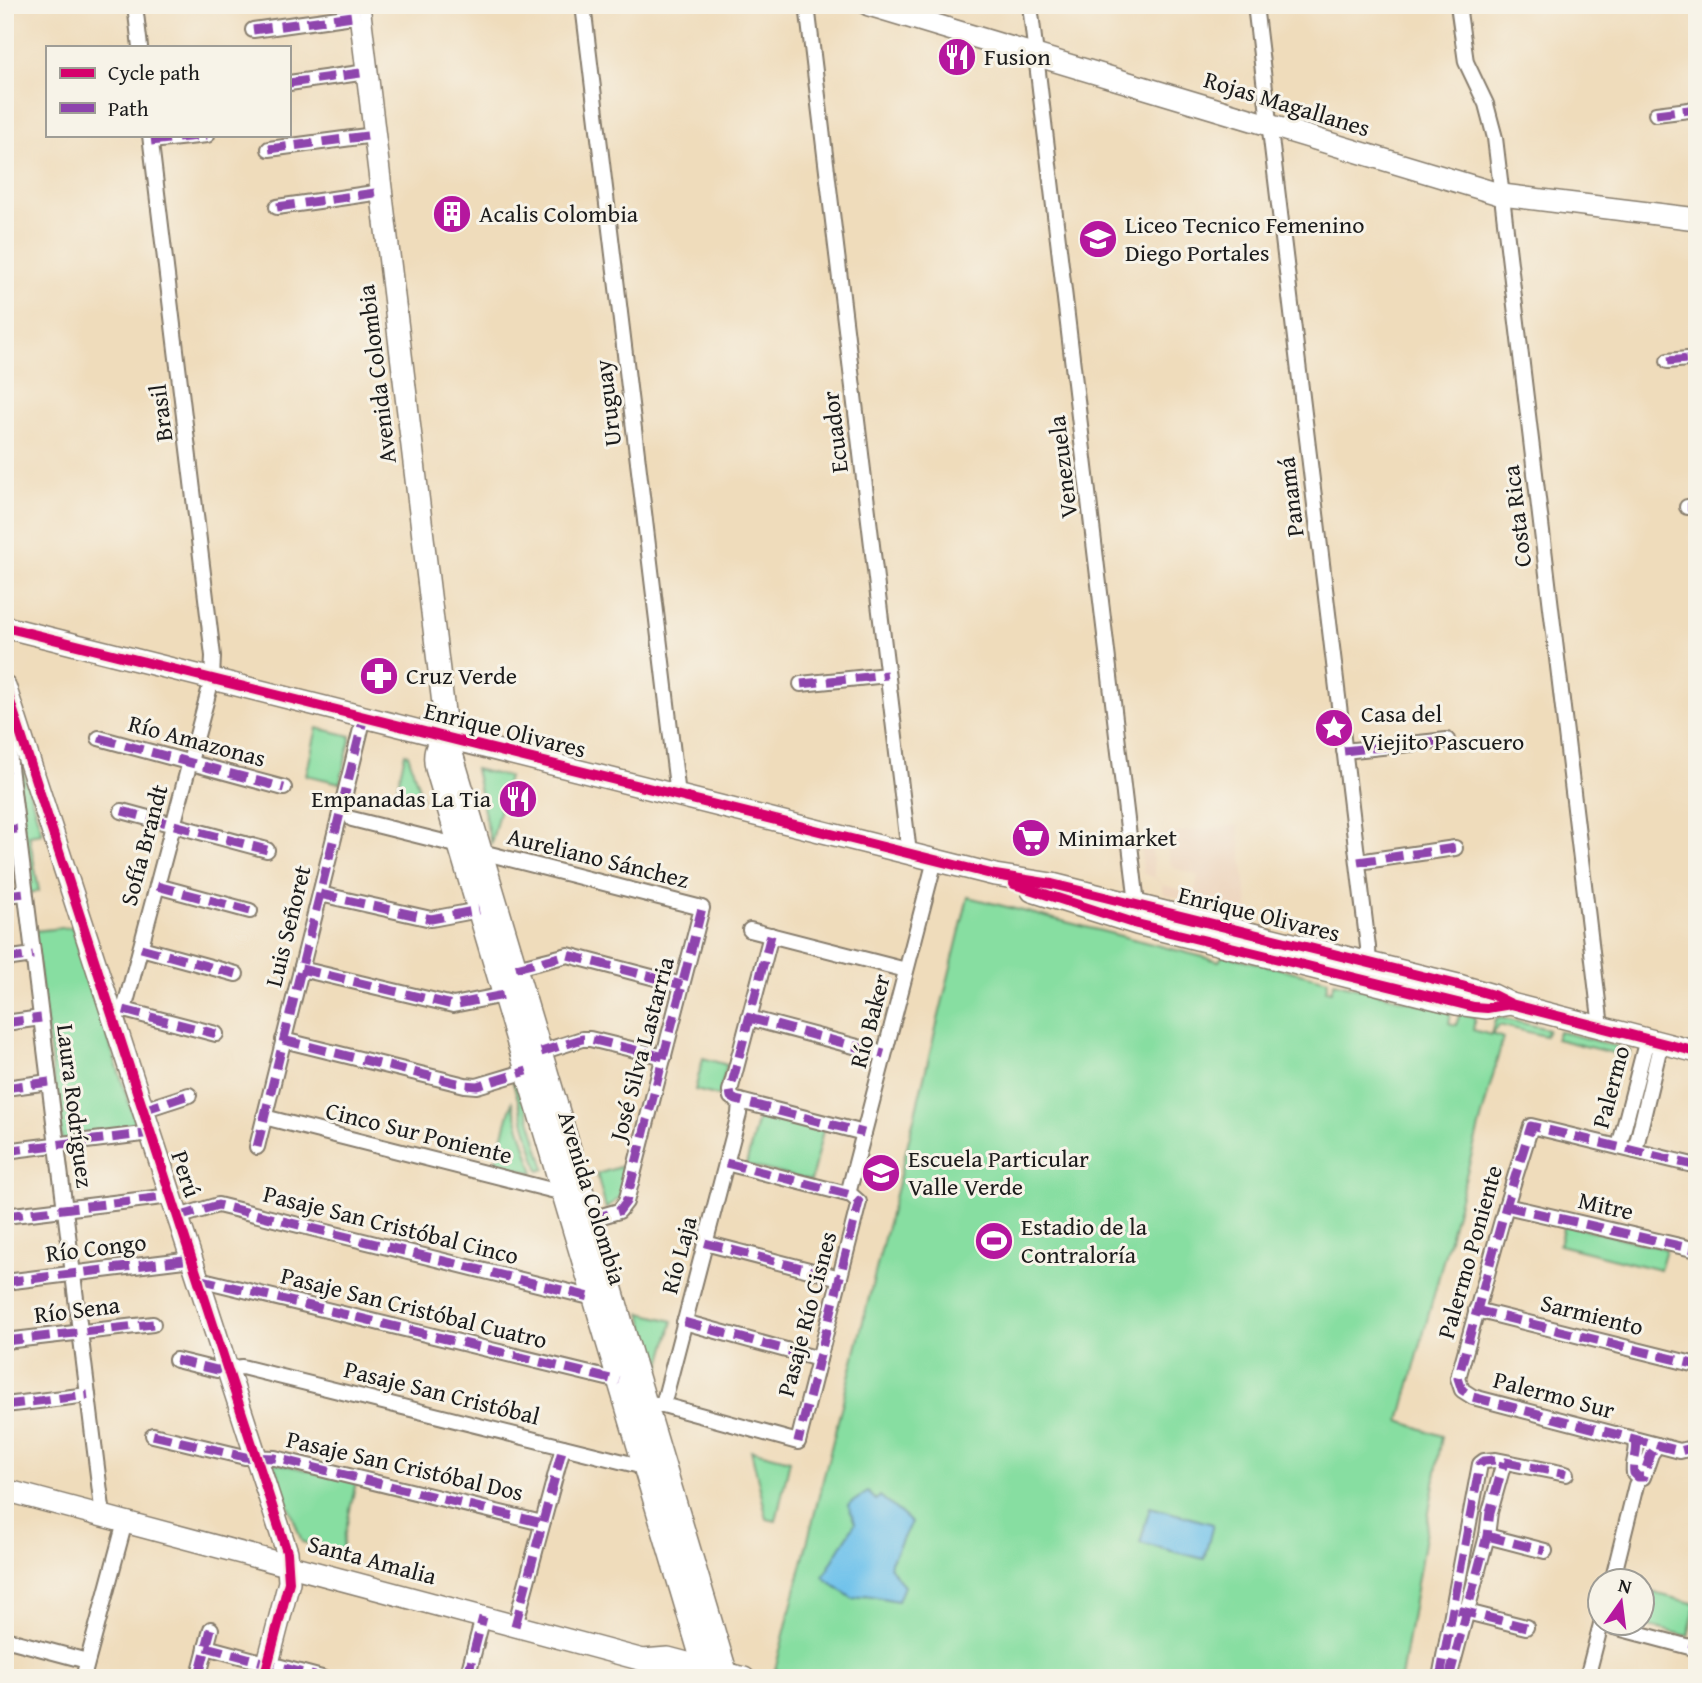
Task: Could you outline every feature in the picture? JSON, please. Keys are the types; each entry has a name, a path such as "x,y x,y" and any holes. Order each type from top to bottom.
{"main road":[{"name":"Rojas Magallanes","path":"869,5 1502,195 1697,219"},
{"name":"Avenida Colombia","path":"359,10 447,737 592,1219 655,1405 722,1675"},
{"name":"Enrique Olivares","path":"5,627 995,875 1042,895 1138,915 1368,973 1474,1007 1487,1009 1511,1004 1697,1052"},
{"name":"Perú","path":"7,696 118,1012 143,1110 287,1552 289,1582 266,1671"},
{"name":"Avenida Colombia","path":"447,737 437,747 435,762 644,1467 722,1675"},
{"name":"Santa Amalia","path":"5,1490 643,1660 669,1676"},
{"name":"Santa Amalia","path":"643,1660 668,1658 722,1675"}],"street":[{"path":"135,5 140,46"},
{"name":"Uruguay","path":"583,5 678,795"},
{"name":"Ecuador","path":"807,5 909,853"},
{"name":"Venezuela","path":"1030,5 1138,915"},
{"name":"Panamá","path":"1255,5 1358,862 1368,973"},
{"name":"Costa Rica","path":"1458,5 1466,62 1493,125 1601,1027"},
{"path":"253,30 359,10"},
{"path":"290,83 366,72"},
{"path":"1656,114 1697,109"},
{"path":"270,149 374,135"},
{"name":"Brasil","path":"188,136 151,138 213,656 212,679"},
{"path":"277,206 381,192"},
{"path":"1668,361 1697,358"},
{"path":"801,684 887,675"},
{"name":"Sofía Brandt","path":"118,1012 141,948 212,679"},
{"name":"Laura Rodríguez","path":"7,696 7,767 11,829 25,893 103,1516"},
{"name":"Luis Señoret","path":"257,1147 364,717"},
{"name":"Río Amazonas","path":"99,738 284,788"},
{"path":"1344,751 1447,740"},
{"path":"122,811 267,850"},
{"path":"352,819 460,846"},
{"path":"1358,862 1455,848"},
{"name":"Aureliano Sánchez","path":"481,852 702,908"},
{"name":"Río Baker","path":"853,1196 864,1133 935,860"},
{"path":"157,886 250,911"},
{"path":"5,895 25,893"},
{"path":"320,894 431,919 479,910"},
{"name":"José Silva Lastarria","path":"592,1219 619,1211 625,1205 702,908"},
{"path":"750,930 906,970"},
{"name":"Río Laja","path":"655,1405 684,1322 739,1114 730,1091 771,935"},
{"path":"141,948 236,974"},
{"path":"5,959 33,955"},
{"path":"516,968 568,955 682,985"},
{"path":"301,969 453,1005 504,995"},
{"path":"118,1012 216,1034"},
{"path":"5,1023 41,1018"},
{"path":"749,1018 884,1054"},
{"path":"541,1052 590,1038 664,1057"},
{"path":"284,1040 465,1086 477,1086 527,1071"},
{"name":"Palermo","path":"1619,1147 1654,1041"},
{"name":"Palermo","path":"1634,1151 1654,1041"},
{"path":"5,1088 49,1082"},
{"path":"143,1110 189,1095"},
{"path":"735,1099 864,1133"},
{"name":"Cinco Sur Poniente","path":"264,1117 563,1193"},
{"name":"Palermo Poniente","path":"1462,1390 1458,1378 1531,1126 1619,1147"},
{"path":"5,1151 151,1133"},
{"path":"1619,1147 1697,1166"},
{"path":"726,1163 853,1196"},
{"path":"5,1216 171,1196"},
{"name":"Pasaje Río Cisnes","path":"655,1405 798,1442 860,1205 853,1196"},
{"name":"Pasaje San Cristóbal Cinco","path":"178,1217 218,1205 594,1298"},
{"name":"Mitre","path":"1506,1206 1697,1250"},
{"path":"705,1242 840,1278"},
{"name":"Río Congo","path":"5,1282 192,1259"},
{"name":"Pasaje San Cristóbal Cuatro","path":"199,1279 619,1381"},
{"name":"Sarmiento","path":"1476,1310 1697,1365"},
{"path":"684,1322 819,1359"},
{"name":"Río Sena","path":"5,1341 153,1324"},
{"name":"Pasaje San Cristóbal","path":"176,1360 217,1370 242,1367 644,1467"},
{"name":"Palermo Sur","path":"1462,1390 1473,1397 1681,1451 1696,1445"},
{"path":"5,1405 88,1395"},
{"name":"Pasaje San Cristóbal Dos","path":"153,1435 257,1457 275,1458 542,1522"},
{"name":"Palermo Sur","path":"1636,1440 1638,1450 1633,1468 1638,1477 1643,1477 1657,1445"},
{"path":"515,1626 562,1447"},
{"path":"1449,1678 1478,1472 1484,1461 1496,1460 1566,1474"},
{"path":"1440,1678 1459,1610 1487,1536 1490,1512 1504,1462"},
{"path":"1615,1568 1636,1485"},
{"path":"83,1678 125,1522"},
{"path":"1487,1536 1545,1551"},
{"path":"1459,1610 1526,1627"},
{"path":"467,1678 483,1617"},
{"path":"200,1671 211,1629"},
{"path":"1656,1638 1695,1648 1697,1632"},
{"path":"1587,1678 1598,1638"},
{"path":"5,1639 87,1661"},
{"path":"206,1647 266,1671 322,1678"}],"shaded area":[{"path":"1238,825 1249,915 1164,894 1162,885 1155,878 1143,873 1139,837","holes":["1166,843 1170,863 1174,868 1198,876 1194,893 1163,885 1155,877 1151,845"]}],"green space":[{"path":"317,728 351,736 340,783 306,775"},
{"path":"405,753 408,754 422,799 396,793"},
{"path":"475,769 508,777 491,844"},
{"path":"17,770 23,771 42,833 29,835 39,891 29,893"},
{"name":"Estadio de la Contraloría","path":"968,897 1219,961 1223,955 1328,980 1326,990 1331,991 1334,982 1451,1012 1449,1023 1456,1025 1460,1013 1475,1017 1473,1030 1491,1035 1495,1020 1501,1018 1548,1029 1545,1036 1499,1025 1492,1034 1503,1038 1400,1421 1442,1436 1401,1678 807,1678 775,1670"},
{"path":"72,927 138,1131 62,1141 34,931"},
{"path":"1558,1031 1630,1050 1629,1057 1556,1039"},
{"path":"703,1058 727,1065 719,1096 695,1090"},
{"path":"512,1079 519,1082 545,1169 539,1171"},
{"path":"512,1102 534,1173 495,1164"},
{"path":"760,1110 824,1126 811,1181 746,1165"},
{"path":"629,1164 621,1196 606,1209 597,1174"},
{"path":"1564,1224 1666,1249 1660,1270 1559,1245"},
{"path":"641,1313 673,1321 659,1372 655,1366"},
{"path":"751,1450 790,1460 776,1521 767,1519"},
{"path":"273,1462 356,1482 341,1552 302,1542"},
{"path":"1656,1593 1696,1604 1688,1636 1656,1628"}],"water":[{"path":"868,1492 876,1500 880,1496 911,1522 889,1566 904,1586 898,1601 866,1595 853,1599 823,1577 855,1523 848,1505"},
{"path":"1150,1507 1213,1524 1204,1559 1140,1543"}],"marked path":[{"path":"253,30 360,15"},
{"path":"290,83 367,72"},
{"path":"1656,114 1697,109"},
{"path":"269,149 374,135"},
{"path":"151,141 198,136"},
{"path":"277,207 381,192"},
{"path":"1668,361 1697,358"},
{"path":"1687,507 1697,507"},
{"path":"801,684 887,675"},
{"path":"257,1147 364,717"},
{"path":"99,738 284,788"},
{"path":"1344,751 1447,740"},
{"path":"5,767 10,767"},
{"path":"122,811 267,850"},
{"path":"5,830 17,829"},
{"path":"1358,862 1455,848"},
{"path":"157,886 250,911"},
{"path":"5,895 25,893"},
{"path":"320,894 431,919 479,910"},
{"path":"591,1219 619,1211 626,1202 702,908"},
{"path":"771,935 730,1091 731,1097 864,1133"},
{"path":"141,948 236,974"},
{"path":"5,959 33,955"},
{"path":"516,968 568,955 682,985"},
{"path":"301,969 453,1005 504,995"},
{"path":"124,1010 216,1034"},
{"path":"5,1023 41,1018"},
{"path":"749,1018 884,1054"},
{"path":"541,1052 590,1039 664,1057"},
{"path":"283,1040 465,1085 477,1086 527,1071"},
{"path":"5,1088 49,1082"},
{"path":"143,1110 189,1095"},
{"path":"1697,1166 1531,1126 1458,1378 1462,1390 1473,1397 1680,1451 1696,1447 1697,1444"},
{"path":"5,1151 151,1133"},
{"path":"726,1163 851,1195 859,1202 798,1442"},
{"path":"5,1216 171,1196"},
{"path":"178,1217 218,1205 594,1298"},
{"path":"1506,1206 1697,1250"},
{"path":"705,1243 840,1278"},
{"path":"5,1282 192,1259"},
{"path":"199,1279 619,1381"},
{"path":"1476,1310 1697,1365"},
{"path":"684,1322 819,1359"},
{"path":"5,1341 153,1324"},
{"path":"176,1360 217,1370 228,1368"},
{"path":"5,1405 88,1395"},
{"path":"153,1435 245,1457 275,1458 542,1523"},
{"path":"1636,1440 1634,1473 1638,1477 1643,1477 1657,1445"},
{"path":"515,1626 563,1447"},
{"path":"1440,1678 1480,1464 1496,1460 1566,1474"},
{"path":"1449,1678 1504,1462"},
{"path":"1487,1536 1545,1551"},
{"path":"1458,1610 1526,1627"},
{"path":"467,1678 483,1617"},
{"path":"200,1671 211,1629"},
{"path":"1692,1648 1697,1632"},
{"path":"206,1647 322,1678"}],"cycle path":[{"path":"5,627 995,875 1052,884 1462,986 1493,995 1511,1004 1697,1052"},
{"path":"5,686 287,1552 289,1582 264,1678"},
{"path":"1014,884 1137,924 1474,1007 1511,1004"}],"place":[{"name":"Fusion","path":"957,57"},
{"name":"Acalis Colombia","path":"452,214"},
{"name":"Liceo Tecnico Femenino Diego Portales","path":"1098,239"},
{"name":"Cruz Verde","path":"379,676"},
{"name":"Casa del Viejito Pascuero","path":"1334,728"},
{"name":"Empanadas La Tia","path":"518,799"},
{"name":"Minimarket","path":"1031,838"},
{"name":"Escuela Particular Valle Verde","path":"881,1173"},
{"name":"Estadio de la Contraloría","path":"994,1241"}]}
